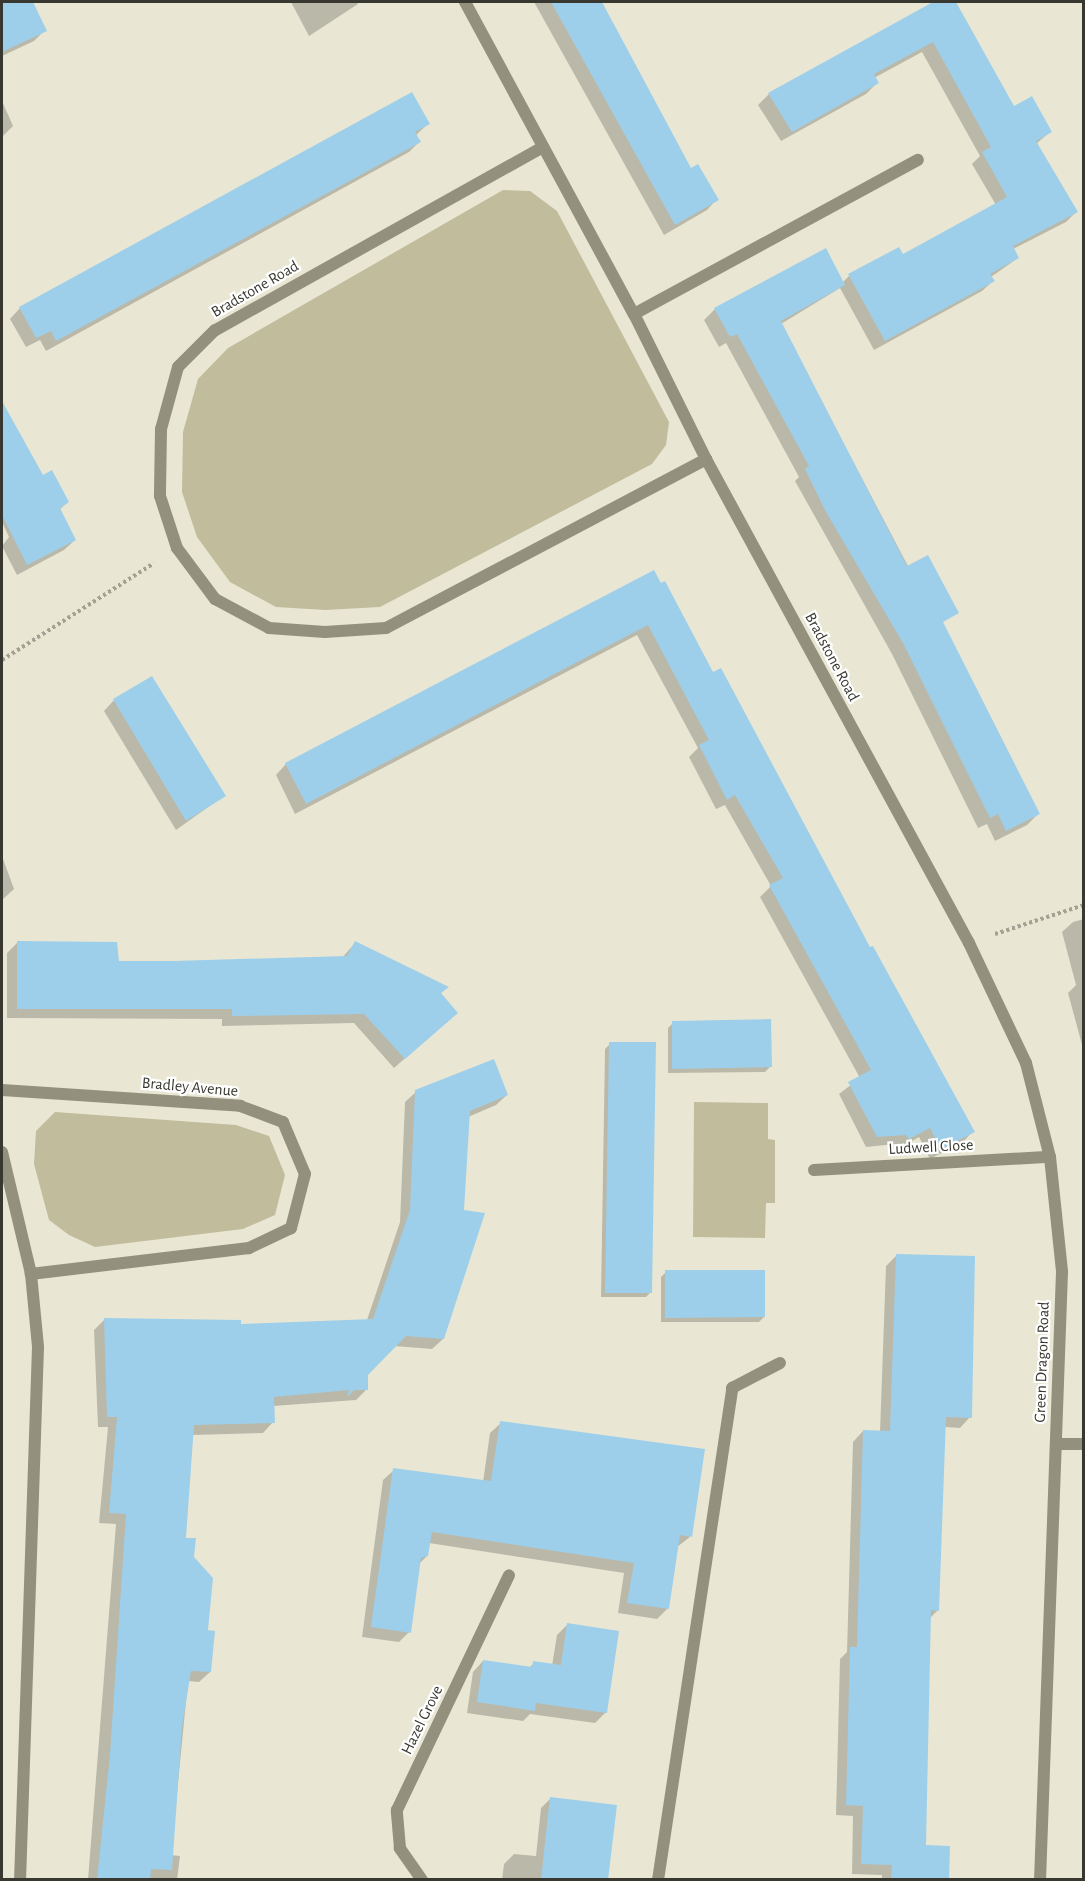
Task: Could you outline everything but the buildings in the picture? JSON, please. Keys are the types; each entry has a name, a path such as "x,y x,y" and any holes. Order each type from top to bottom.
{"street":[{"name":"Bradstone Road","path":"465,2 634,314 706,459 930,872"},
{"name":"Bradstone Road","path":"543,147 215,330 178,367 160,429 159,496 177,548 215,599 269,628 325,633 386,628 706,459"},
{"path":"634,314 918,160"},
{"name":"Green Dragon Road","path":"930,872 969,943 1026,1063 1050,1157 1062,1272 1040,1880"},
{"name":"Bradley Avenue","path":"2,1089 240,1106 283,1122 305,1174 291,1228 249,1248 31,1274"},
{"path":"2,1152 7,1194 31,1274 38,1347 20,1880"},
{"name":"Ludwell Close","path":"814,1170 1050,1157"},
{"path":"658,1880 732,1388 780,1363"},
{"path":"1056,1444 1083,1444"},
{"name":"Hazel Grove","path":"422,1880 400,1848 397,1810 509,1575"}],"path":[{"path":"2,660 177,548"},
{"path":"969,943 1083,904"}],"shaded area":[{"path":"503,190 530,191 557,211 669,422 666,445 652,464 380,607 325,610 276,607 230,582 197,537 182,492 183,432 198,379 228,348"},
{"path":"694,1102 768,1103 768,1139 775,1140 775,1203 766,1203 765,1238 693,1237"},
{"path":"55,1112 236,1125 269,1136 285,1175 275,1215 243,1229 95,1247 69,1235 49,1220 34,1164 36,1131"}]}
